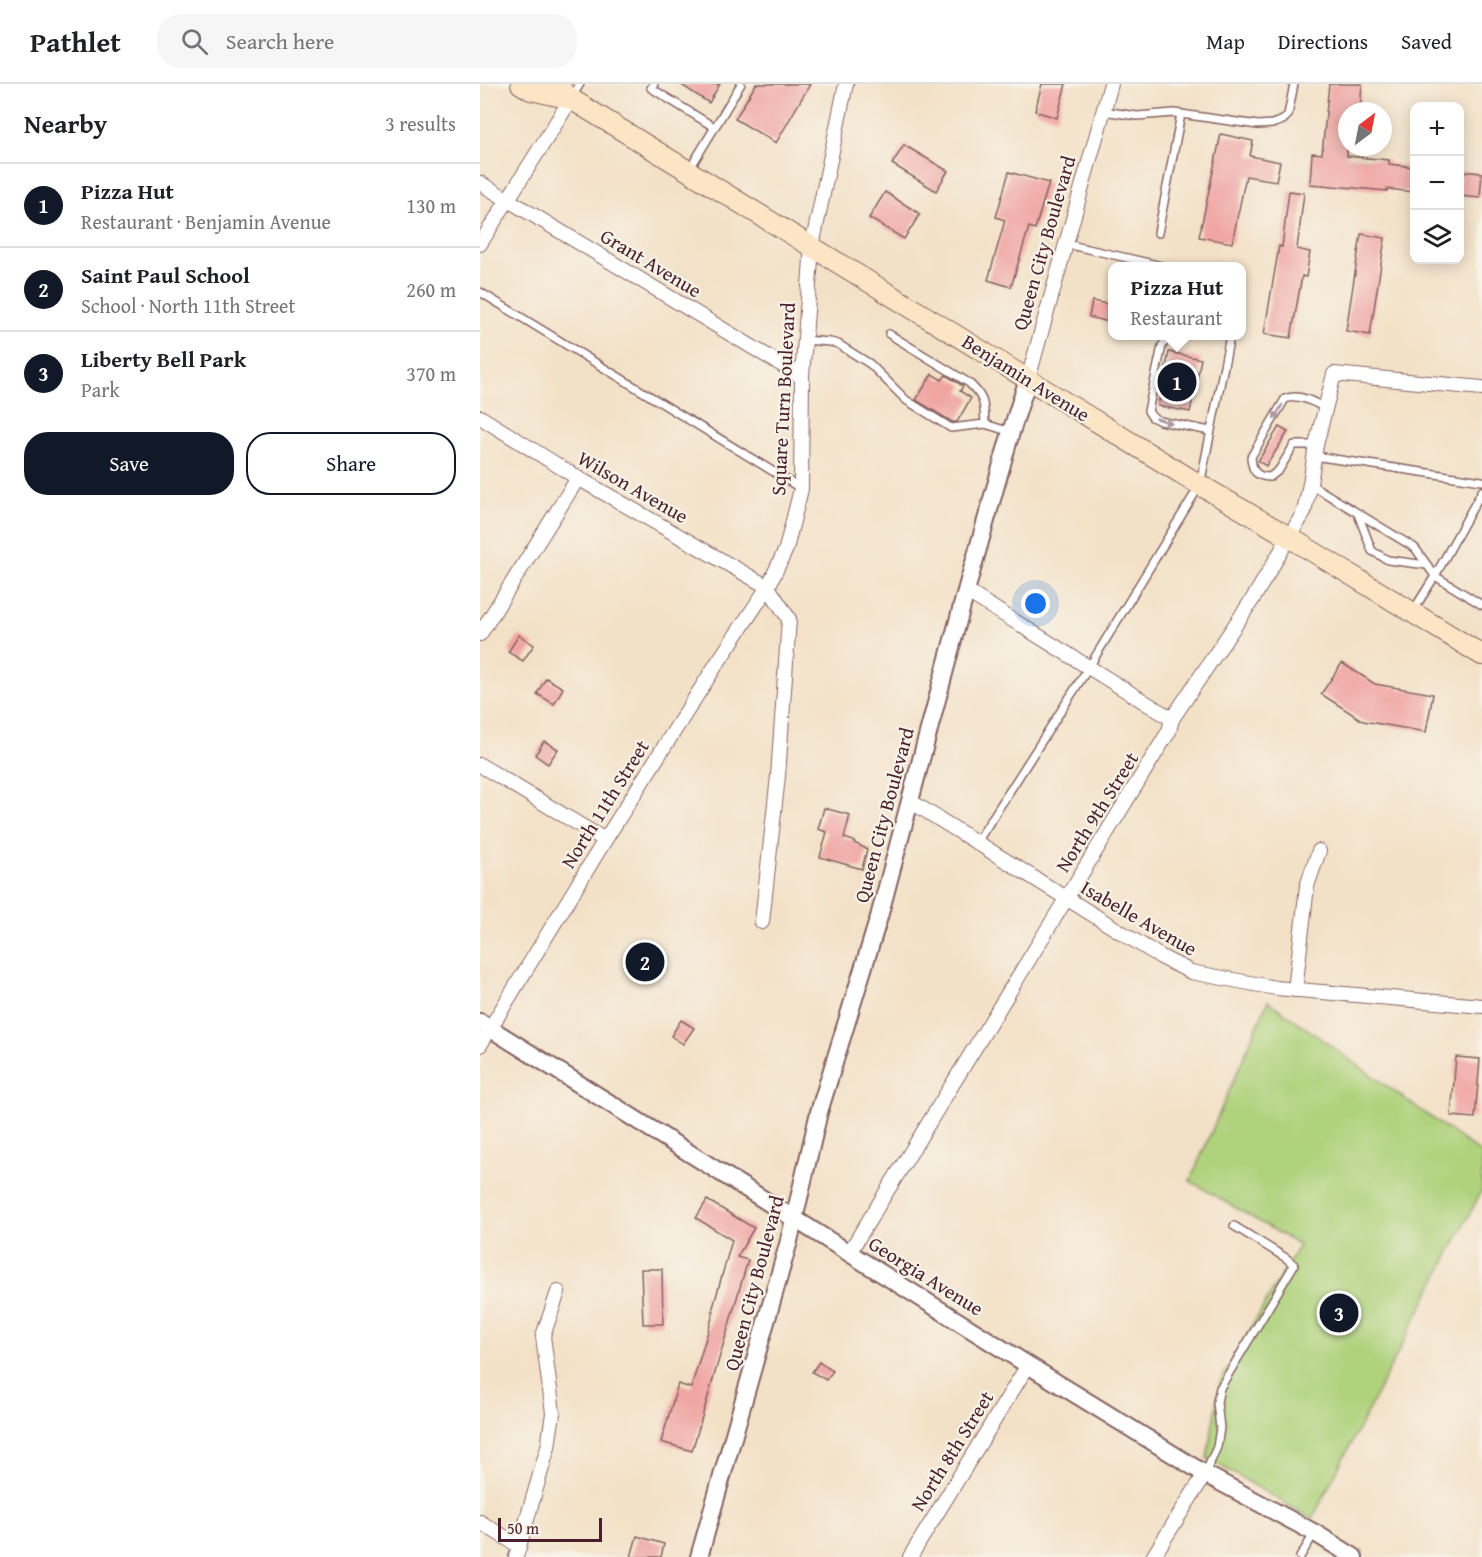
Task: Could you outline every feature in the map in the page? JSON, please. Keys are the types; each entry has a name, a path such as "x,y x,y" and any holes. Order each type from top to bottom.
{"main road":[{"name":"Benjamin Avenue","path":"521,84 531,90 575,92"},
{"name":"Benjamin Avenue","path":"556,84 575,92 688,172 1482,655"}],"street":[{"name":"Square Turn Boulevard","path":"768,587 786,549 801,489 802,377 812,246 846,84"},
{"name":"Queen City Boulevard","path":"699,1557 789,1241 819,1112 879,917 966,591 1111,84"},
{"path":"480,244 575,92"},
{"name":"Grant Avenue","path":"480,183 802,377"},
{"name":"North 9th Street","path":"849,1253 1169,731 1172,719 1254,597 1304,512 1315,451 1334,374 1482,388"},
{"name":"Wilson Avenue","path":"480,417 578,478 768,587"},
{"path":"480,634 578,478"},
{"path":"762,922 778,776 789,619 768,587"},
{"name":"North 11th Street","path":"480,1046 485,1025 768,587"},
{"path":"966,591 1172,719"},
{"path":"480,765 604,840"},
{"name":"Isabelle Avenue","path":"910,801 1161,957 1191,972 1276,988 1482,1006"},
{"path":"1295,990 1307,886 1319,851"},
{"name":"Georgia Avenue","path":"485,1025 1205,1474 1315,1533 1354,1557"},
{"path":"480,1522 518,1551 548,1447 553,1413 543,1336 558,1292"},
{"name":"North 8th Street","path":"910,1557 1028,1365"},
{"path":"1153,1557 1205,1474"}],"lane":[{"path":"654,84 651,88 714,127"},
{"path":"688,172 741,84"},
{"path":"1103,111 1137,116 1174,113 1272,124 1288,115 1294,84"},
{"path":"1158,233 1181,114"},
{"path":"1066,244 1140,262"},
{"path":"480,292 801,489"},
{"path":"889,334 969,383 979,392 983,402 985,424"},
{"path":"804,340 838,344 870,364 906,400 951,428 985,424 1011,432"},
{"path":"1166,340 1162,346 1149,411 1152,417 1160,421 1210,431"},
{"path":"977,842 1089,667 1200,485 1229,340"},
{"path":"1326,408 1303,398 1293,396 1286,399 1251,458 1252,467 1256,473 1263,477 1270,477 1279,470 1294,446 1482,481"},
{"path":"1310,484 1415,548 1435,576 1482,605"},
{"path":"1413,613 1480,501 1482,491"},
{"path":"1358,514 1372,551 1388,561 1427,565"},
{"path":"1205,1474 1217,1447 1220,1428 1217,1402 1220,1388 1294,1265 1234,1226"},
{"path":"1300,1557 1315,1533"}],"green space":[{"path":"1268,1001 1482,1154 1482,1190 1312,1519 1207,1458 1220,1382 1299,1245 1190,1181"}],"building":[{"path":"680,84 720,84 709,103"},
{"path":"756,84 810,84 776,143 735,119"},
{"path":"1042,84 1066,84 1057,118 1035,111"},
{"path":"1329,84 1362,84 1361,102 1338,102 1338,156 1389,160 1389,164 1410,167 1410,192 1310,184 1312,153 1322,154"},
{"path":"1221,134 1253,141 1250,156 1280,162 1276,181 1246,176 1232,243 1199,237"},
{"path":"904,145 948,171 936,191 892,164"},
{"path":"1464,171 1482,173 1480,198 1464,196"},
{"path":"1009,172 1049,183 1035,229 1029,227 1011,287 988,280 1005,220 996,217"},
{"path":"1289,191 1304,193 1297,249 1310,252 1306,277 1302,276 1291,338 1264,334 1279,246 1282,247"},
{"path":"885,192 920,214 904,239 869,218"},
{"path":"1361,234 1385,238 1370,335 1346,331"},
{"path":"1092,301 1108,304 1108,322 1089,317"},
{"path":"1169,352 1201,359 1190,412 1158,406"},
{"path":"932,374 942,380 946,375 963,386 960,391 971,398 957,422 952,422 916,400"},
{"path":"1279,427 1288,432 1266,466 1258,461"},
{"path":"519,635 534,645 523,661 508,652"},
{"path":"1342,663 1375,684 1433,694 1426,732 1363,721 1321,694"},
{"path":"546,678 563,688 554,704 537,694"},
{"path":"544,741 558,749 548,764 535,755"},
{"path":"824,808 850,815 844,838 867,849 862,869 820,857 827,832 818,829"},
{"path":"681,1020 694,1028 683,1044 671,1036"},
{"path":"1456,1057 1480,1059 1475,1118 1451,1116"},
{"path":"707,1200 754,1228 737,1257 748,1260 692,1451 661,1442 678,1384 691,1388 732,1240 696,1218"},
{"path":"641,1269 662,1269 663,1324 643,1324"},
{"path":"819,1362 833,1371 826,1380 812,1372"},
{"path":"637,1536 664,1544 661,1557 631,1557"}],"place":[{"name":"Pizza Hut","path":"1177,382"},
{"name":"Saint Paul School","path":"645,962"},
{"name":"Liberty Bell Park","path":"1339,1313"}]}
